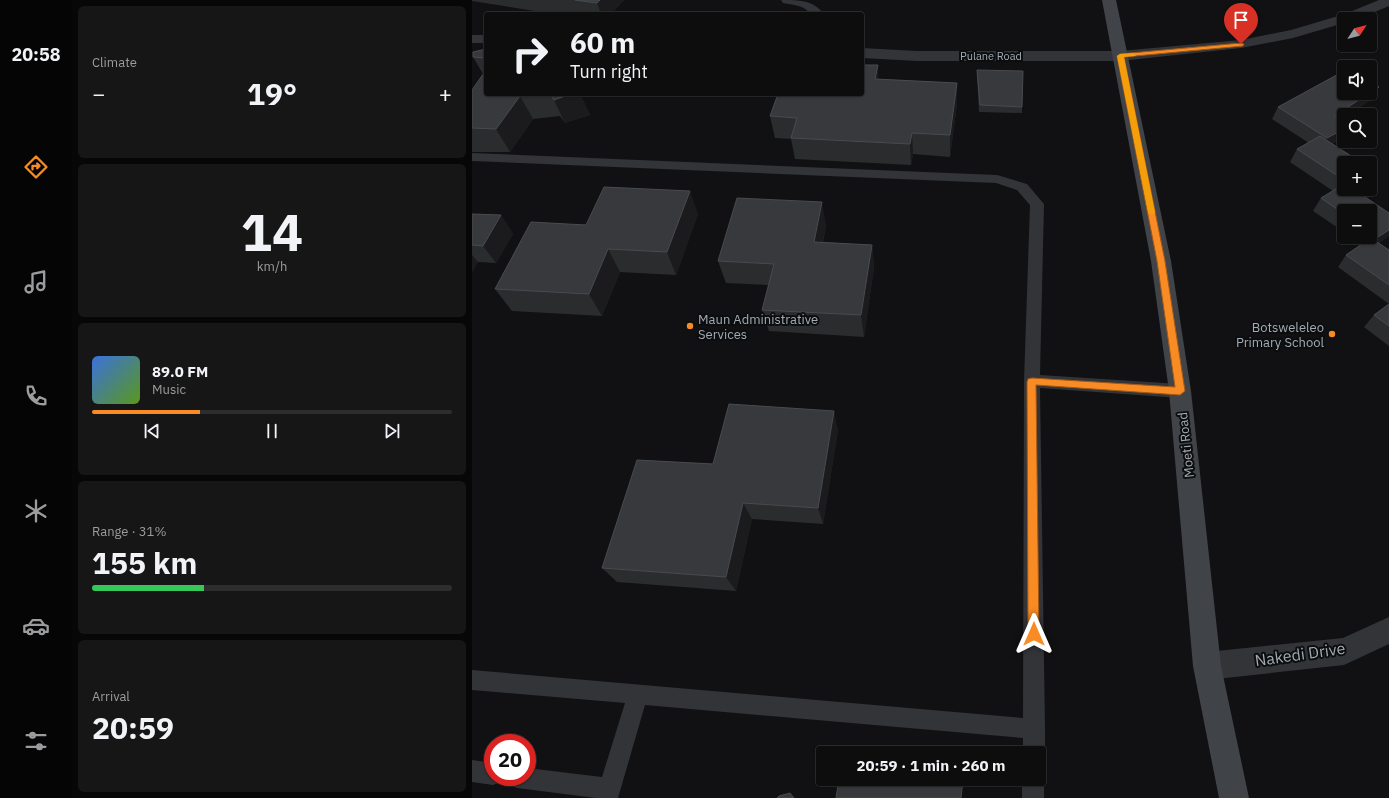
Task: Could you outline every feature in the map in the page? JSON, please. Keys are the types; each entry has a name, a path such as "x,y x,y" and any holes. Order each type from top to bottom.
{"street":[{"path":"788,0 799,1 813,7 816,12"},
{"name":"Moeti Road","path":"1109,0 1161,261 1180,391 1207,666 1234,798"},
{"name":"Pulane Road","path":"864,53 917,56 1120,56 1241,44 1270,40 1350,16 1389,1"},
{"path":"472,39 484,39"},
{"name":"Nakedi Drive","path":"1207,666 1344,651 1389,630"}],"lane":[{"path":"472,156 997,179 1022,187 1037,204 1032,382 1034,746"},
{"path":"1032,382 1180,391"},
{"path":"472,680 1035,729"},
{"path":"536,780 609,793 638,695"},
{"path":"472,771 484,773"},
{"path":"1033,786 1033,798"}],"building":[{"path":"575,0 600,0 597,3"},
{"path":"484,49 484,58 473,57 473,52"},
{"path":"864,65 878,65 875,79 957,83 950,135 912,133 910,144 791,138 797,118 770,116 777,96 864,96"},
{"path":"977,70 1023,71 1022,107 980,105"},
{"path":"484,73 484,96 520,96 496,129 472,128 472,90"},
{"path":"1337,75 1337,100 1359,100 1347,108 1337,108 1337,114 1334,116 1337,118 1337,133 1327,138 1278,107"},
{"path":"551,96 565,96 554,100"},
{"path":"1320,136 1351,156 1337,156 1337,175 1297,149"},
{"path":"604,187 690,191 667,252 608,249 589,294 495,289 531,222 586,225"},
{"path":"1337,188 1337,196 1364,196 1376,204 1337,204 1337,209 1321,198"},
{"path":"737,198 822,202 814,242 872,245 861,315 762,310 774,264 718,261"},
{"path":"1377,205 1389,213 1389,230 1378,237"},
{"path":"472,214 501,215 483,246 472,245"},
{"path":"1377,242 1389,250 1389,285 1346,255 1362,244 1377,244"},
{"path":"1389,304 1389,326 1374,315"},
{"path":"729,404 834,411 818,508 743,503 726,577 602,568 637,460 713,464"},
{"path":"838,786 962,786 961,798 836,798"},
{"path":"790,793 794,798 777,798 779,796"}],"slow traffic":[{"path":"1133,55 1120,56 1152,212"}],"place":[{"name":"Maun Administrative Services","path":"690,326"},
{"name":"Botsweleleo Primary School","path":"1332,334"}],"route":[{"path":"1034,634 1032,382 1180,391 1161,261 1120,56 1241,44"}]}
